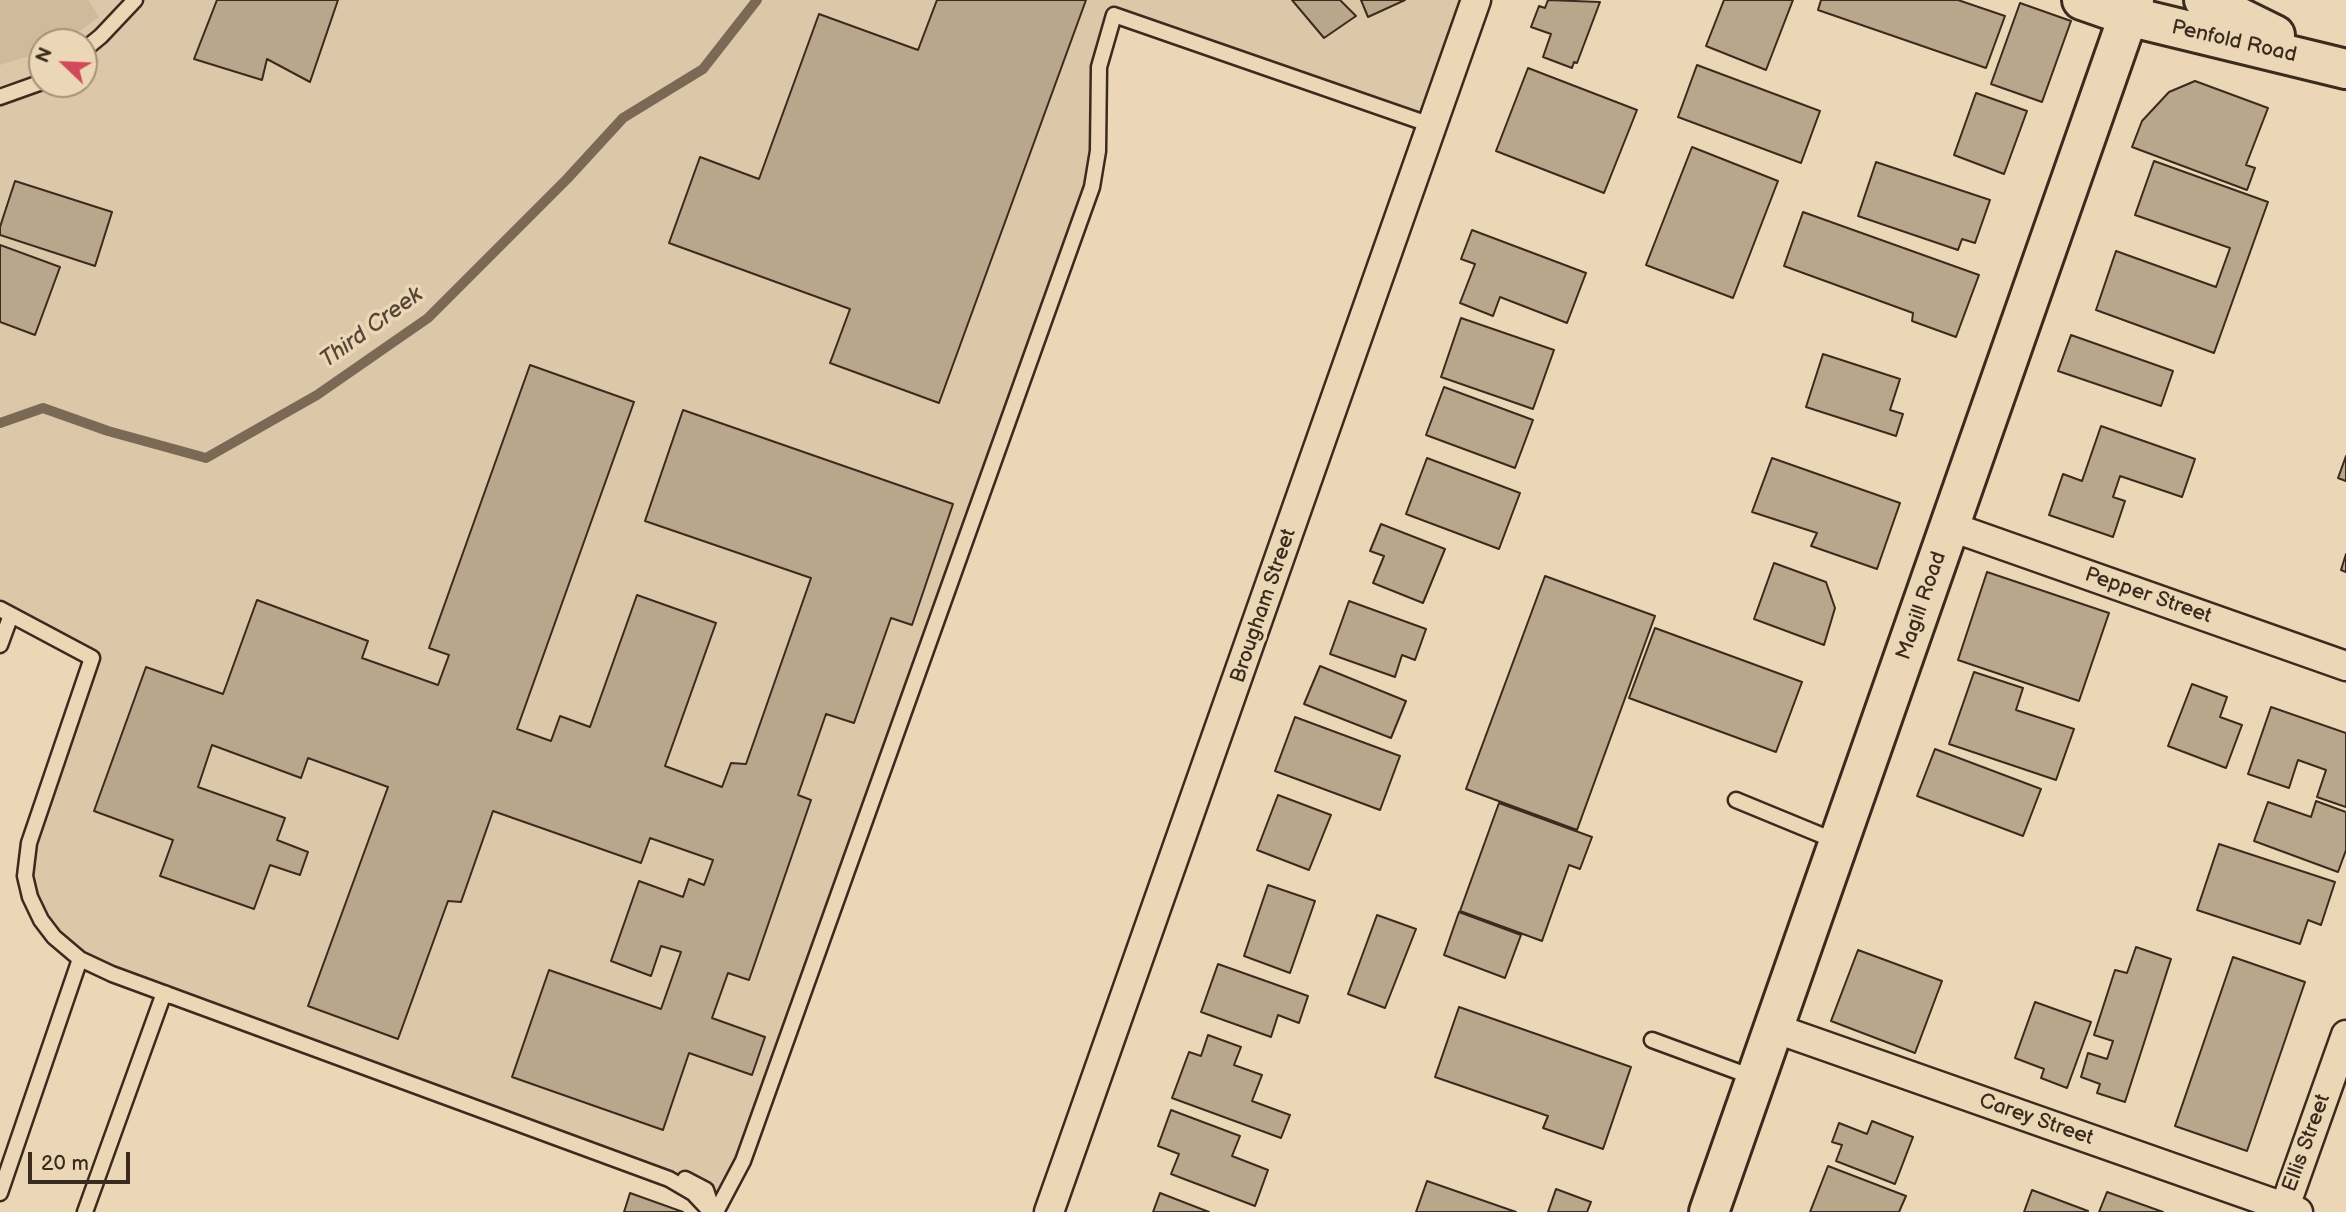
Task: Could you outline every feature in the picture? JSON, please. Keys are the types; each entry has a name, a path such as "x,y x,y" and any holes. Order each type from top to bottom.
{"main road":[{"name":"Penfold Road","path":"2082,0 2131,8 2343,68"},
{"name":"Penfold Road","path":"2204,0 2343,68"},
{"name":"Magill Road","path":"1709,1212 2131,8"}],"street":[{"name":"Brougham Street","path":"1049,1212 1476,0"},
{"name":"Pepper Street","path":"1949,526 2346,666"},
{"name":"Carey Street","path":"1774,1028 2288,1210"},
{"name":"Ellis Street","path":"2288,1210 2346,1035"}],"lane":[{"path":"98,39 135,0"},
{"path":"0,645 5,612 92,658 29,843 25,876 30,897 41,920 54,936 80,959 164,993 669,1179 693,1193 713,1212 743,1161 1092,187 1098,151 1099,67 1114,15 1431,125"},
{"path":"0,97 28,87"},
{"path":"1736,800 1839,842"},
{"path":"0,1194 80,959"},
{"path":"85,1212 164,993"},
{"path":"1652,1040 1756,1079"}],"shaded area":[{"path":"0,0 1476,0 1431,125 1115,15 1099,67 1098,151 743,1161 716,1212 693,1193 112,974 54,937 25,876 92,658 0,609"},
{"path":"0,0 88,0 99,17 84,28 28,28 28,56 0,65"}],"building":[{"path":"217,0 338,0 310,82 267,59 262,80 194,59"},
{"path":"937,0 1086,0 939,403 830,363 850,309 669,243 700,157 759,179 819,14 918,50"},
{"path":"1292,0 1340,0 1356,16 1324,38"},
{"path":"1361,0 1405,0 1368,17"},
{"path":"1548,0 1600,2 1577,63 1574,62 1572,68 1543,57 1551,34 1531,27 1539,6 1545,8"},
{"path":"1724,0 1793,0 1766,70 1706,46"},
{"path":"1821,0 1958,0 2005,16 1986,68 1818,10"},
{"path":"2020,3 2071,21 2042,102 1991,84"},
{"path":"1697,65 1820,111 1801,163 1678,117"},
{"path":"1528,68 1637,110 1604,193 1496,151"},
{"path":"2195,81 2268,108 2246,165 2255,168 2247,190 2132,147 2142,121 2169,92"},
{"path":"1976,93 2027,111 2004,174 1954,155"},
{"path":"1692,147 1778,181 1733,298 1646,265"},
{"path":"2154,161 2268,202 2214,353 2096,310 2116,251 2216,287 2230,248 2135,215"},
{"path":"1876,162 1990,200 1975,243 1962,239 1958,250 1858,216"},
{"path":"15,181 112,212 95,266 0,235 0,227"},
{"path":"1803,212 1979,275 1956,337 1912,321 1913,313 1784,266"},
{"path":"1472,230 1586,273 1567,323 1500,297 1493,316 1460,303 1475,264 1461,259"},
{"path":"0,245 60,267 35,335 0,322"},
{"path":"1461,318 1554,350 1533,409 1441,377"},
{"path":"2071,335 2173,371 2161,406 2058,371"},
{"path":"1823,354 1900,379 1890,410 1903,414 1896,436 1806,407"},
{"path":"530,365 634,402 517,729 551,741 560,716 590,727 637,595 716,623 665,766 722,787 731,763 746,764 811,578 645,521 683,410 953,504 912,625 891,618 854,723 826,714 798,795 811,800 749,980 728,973 712,1018 765,1037 752,1075 689,1053 663,1130 512,1077 549,970 661,1009 681,952 661,946 651,976 611,961 639,881 683,897 689,879 704,885 713,860 650,838 641,863 493,811 461,902 448,901 398,1039 308,1006 388,787 308,758 301,778 212,745 198,787 285,818 277,840 308,852 300,875 270,865 254,909 160,876 173,840 94,811 146,667 223,694 257,600 368,641 362,658 438,685 449,655 429,648"},
{"path":"1444,387 1533,420 1515,468 1426,435"},
{"path":"2101,426 2195,459 2182,497 2120,476 2113,497 2125,501 2113,537 2049,515 2063,474 2082,481"},
{"path":"2346,456 2346,481 2338,478"},
{"path":"1427,458 1520,493 1499,549 1406,514"},
{"path":"1772,458 1900,503 1877,569 1811,546 1817,533 1752,512"},
{"path":"1381,524 1445,549 1423,603 1373,583 1384,556 1370,551"},
{"path":"2346,554 2346,572 2341,570"},
{"path":"1774,563 1826,582 1835,608 1824,645 1754,619"},
{"path":"1987,572 2109,613 2079,701 1958,660"},
{"path":"1545,576 1655,616 1577,830 1466,789"},
{"path":"1349,601 1426,629 1415,660 1402,655 1395,677 1330,654"},
{"path":"1655,628 1802,682 1776,752 1629,698"},
{"path":"1320,666 1406,701 1391,738 1304,704"},
{"path":"1974,672 2023,688 2016,710 2074,729 2056,780 1949,744"},
{"path":"2192,684 2227,697 2220,717 2242,725 2226,768 2168,746"},
{"path":"2271,707 2346,733 2346,807 2317,797 2326,770 2298,760 2289,788 2248,774"},
{"path":"1295,717 1400,756 1380,810 1275,771"},
{"path":"1935,749 2041,789 2023,836 1917,796"},
{"path":"1278,795 1331,815 1309,870 1257,850"},
{"path":"2316,801 2346,812 2346,850 2338,872 2254,841 2268,802 2311,817"},
{"path":"1499,803 1592,837 1580,869 1569,865 1542,941 1460,911"},
{"path":"2219,844 2335,882 2321,925 2308,920 2300,944 2197,910"},
{"path":"1268,885 1315,901 1290,973 1244,956"},
{"path":"1459,912 1521,935 1505,978 1444,955"},
{"path":"1377,915 1416,929 1385,1008 1348,994"},
{"path":"2136,947 2171,959 2125,1102 2097,1093 2100,1084 2081,1077 2088,1053 2107,1059 2113,1041 2094,1035 2115,970 2127,973"},
{"path":"1858,950 1942,981 1915,1053 1831,1021"},
{"path":"2233,957 2305,982 2247,1151 2175,1126"},
{"path":"1218,964 1308,996 1299,1023 1278,1015 1271,1037 1201,1012"},
{"path":"2035,1002 2091,1022 2067,1088 2041,1078 2044,1069 2015,1058"},
{"path":"1459,1007 1631,1067 1603,1149 1543,1128 1548,1116 1435,1077"},
{"path":"1208,1035 1241,1047 1234,1065 1262,1075 1252,1101 1290,1115 1281,1138 1172,1098 1189,1052 1201,1056"},
{"path":"1171,1110 1240,1136 1232,1156 1268,1170 1255,1206 1171,1174 1179,1154 1158,1146"},
{"path":"1872,1121 1913,1137 1895,1184 1836,1161 1842,1145 1832,1142 1839,1123 1867,1134"},
{"path":"1828,1166 1906,1196 1899,1212 1810,1212"},
{"path":"1427,1181 1516,1212 1416,1212"},
{"path":"1556,1189 1591,1202 1587,1212 1548,1212"},
{"path":"2032,1190 2088,1211 2088,1212 2024,1212"},
{"path":"2107,1192 2163,1212 2099,1212"},
{"path":"630,1193 683,1212 624,1212"},
{"path":"1160,1193 1209,1212 1153,1212"}],"waterway":[{"name":"Third Creek","path":"0,423 43,408 108,431 206,458 317,395 428,318 567,179 623,118 703,69 757,0"}]}
